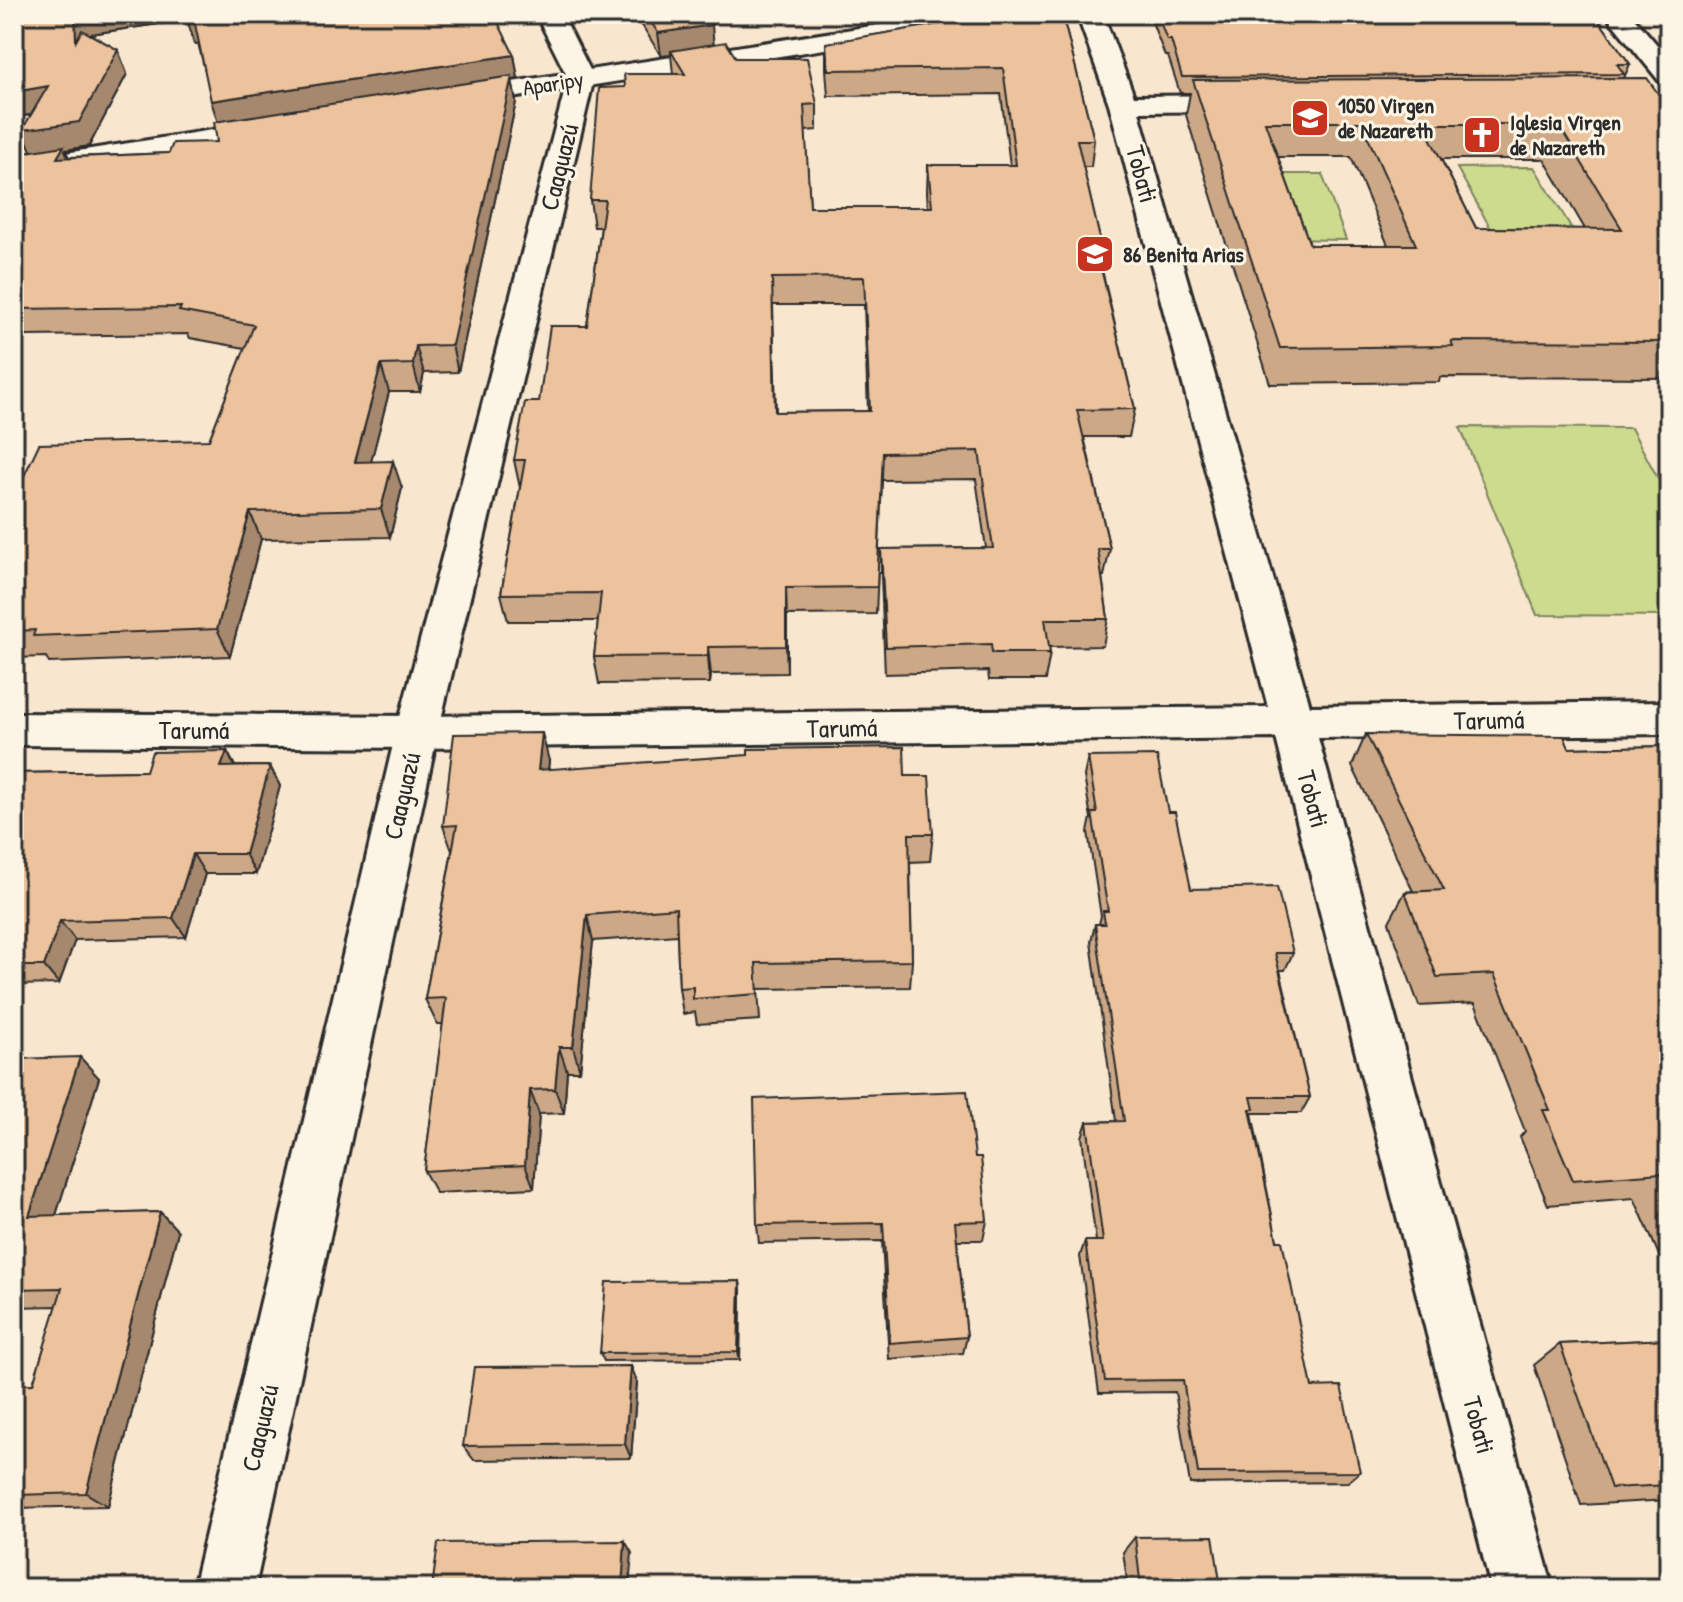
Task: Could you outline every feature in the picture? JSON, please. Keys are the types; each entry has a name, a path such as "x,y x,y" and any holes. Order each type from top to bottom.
{"street":[{"path":"549,14 581,78"},
{"name":"Aparipy","path":"423,104 997,14"},
{"name":"Tobati","path":"1090,14 1123,104 1293,722 1522,1588"},
{"path":"1618,14 1669,76"},
{"name":"Caaguazú","path":"224,1588 417,732 581,78"},
{"path":"1123,104 1279,103"},
{"path":"14,170 297,124"},
{"name":"Tarumá","path":"14,729 417,732 1669,718"}],"green space":[{"path":"1534,167 1587,253 1505,254 1457,168"},
{"path":"1259,174 1322,174 1346,240 1281,239"},
{"path":"1460,427 1631,428 1669,499 1669,616 1537,615"}],"building":[{"path":"14,14 75,14 76,41 82,30 118,50 79,122 22,130 48,86 14,92"},
{"path":"186,14 494,14 514,55 211,101 194,19 187,20"},
{"path":"646,14 705,14 712,25 658,33"},
{"path":"1062,14 1094,140 1077,140 1104,256 1098,256 1135,409 1077,410 1110,549 1098,549 1108,619 1045,619 1050,653 992,653 991,644 886,647 881,549 993,548 979,451 883,453 877,587 786,588 786,646 708,647 708,656 594,657 601,593 501,594 525,460 514,460 525,402 539,402 550,326 587,326 605,200 590,200 599,88 625,87 624,74 685,74 671,51 726,42 736,58 807,58 817,104 804,105 810,207 932,207 928,165 1016,165 1003,68 828,70 826,43 993,15","holes":["864,277 870,411 775,412 772,278"]},
{"path":"1157,14 1594,14 1630,64 1617,64 1624,74 1182,77 1171,40 1167,40"},
{"path":"512,76 452,345 416,346 413,364 381,365 355,462 393,461 381,509 250,512 217,629 33,636 35,630 14,631 14,497 39,444 209,440 254,325 179,311 181,307 14,309 14,154 64,146 57,158 169,153 173,143 217,142 214,122"},
{"path":"1647,78 1669,109 1669,342 1451,341 1453,346 1280,348 1193,80","holes":["1265,122 1361,122 1416,245 1310,245","1423,124 1558,124 1622,229 1476,228"]},
{"path":"542,733 538,770 748,755 748,749 904,747 905,776 929,776 933,834 909,834 912,961 756,963 758,994 693,999 693,987 679,988 676,908 587,915 573,1047 559,1047 555,1089 530,1090 525,1165 424,1171 446,998 425,999 457,825 443,826 454,734"},
{"path":"1366,734 1564,736 1569,748 1669,746 1669,1190 1661,1173 1573,1180 1543,1110 1550,1110 1494,974 1437,977 1405,892 1444,890"},
{"path":"227,751 221,767 270,766 245,854 193,854 173,918 60,921 44,966 14,966 14,773 146,771 152,752"},
{"path":"1157,756 1168,812 1175,812 1191,889 1277,887 1293,953 1275,953 1310,1097 1251,1097 1254,1109 1250,1109 1277,1241 1282,1241 1312,1387 1341,1386 1360,1472 1198,1473 1183,1380 1105,1381 1085,1241 1103,1241 1087,1122 1124,1121 1095,924 1105,924 1103,911 1108,911 1092,813 1097,813 1088,757"},
{"path":"80,1057 29,1216 160,1212 86,1493 14,1495 14,1385 33,1384 62,1288 14,1289 14,1059"},
{"path":"967,1091 975,1157 981,1157 987,1221 955,1222 967,1337 890,1343 883,1223 757,1225 754,1099"},
{"path":"740,1281 738,1352 600,1353 606,1282"},
{"path":"1669,1339 1669,1485 1611,1488 1560,1344"},
{"path":"631,1366 625,1444 463,1446 474,1367"},
{"path":"1213,1536 1221,1588 1141,1588 1135,1537"},
{"path":"625,1541 622,1588 432,1588 438,1543"},
{"path":"83,1586 82,1588 38,1588"}],"place":[{"name":"1050 Virgen de Nazareth","path":"1310,118"},
{"name":"Iglesia Virgen de Nazareth","path":"1482,135"},
{"name":"86 Benita Arias","path":"1095,254"}]}
